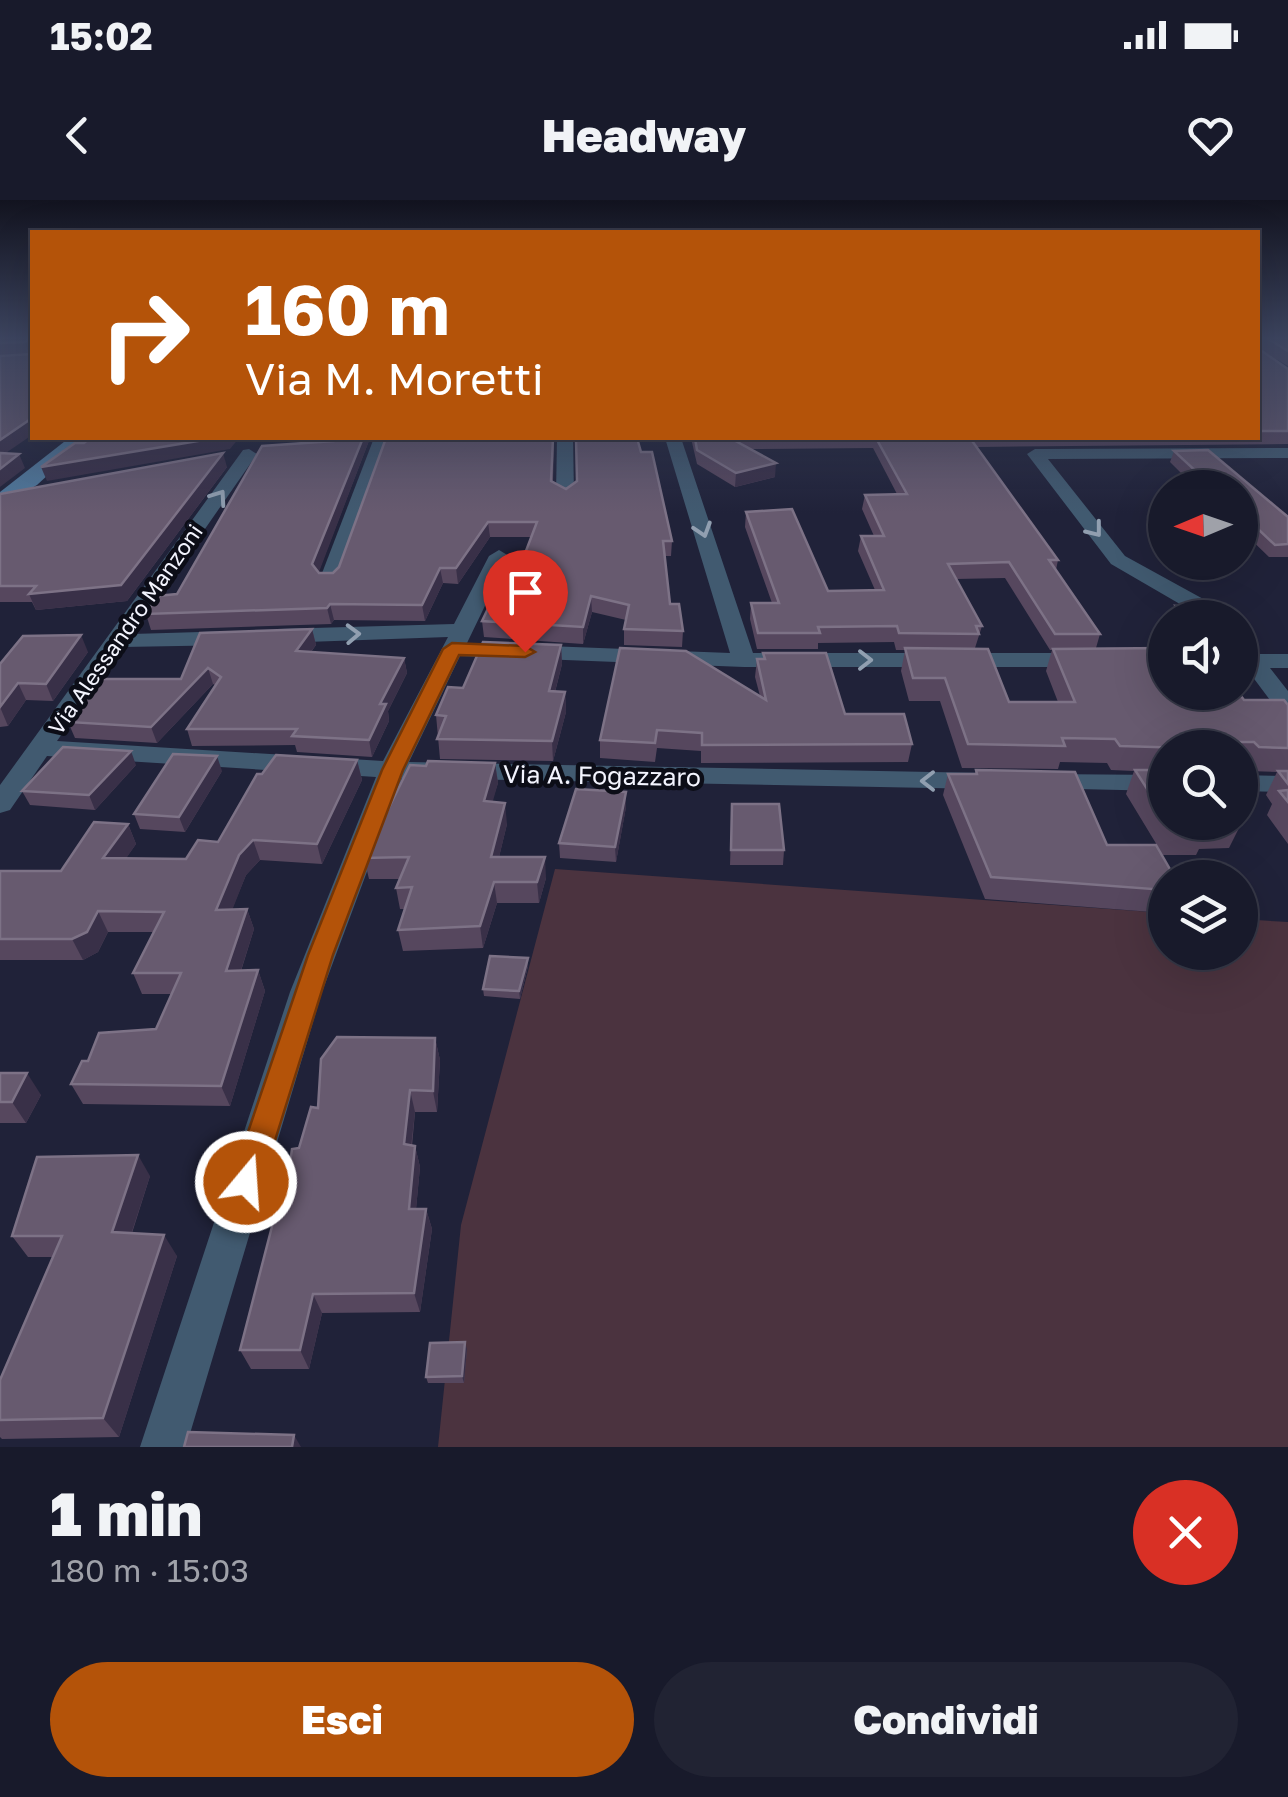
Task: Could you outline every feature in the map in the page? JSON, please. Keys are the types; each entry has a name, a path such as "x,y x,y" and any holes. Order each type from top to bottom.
{"street":[{"path":"1,499 30,482 77,440"},
{"name":"Via Alessandro Manzoni","path":"0,804 116,642 240,456 331,440"},
{"path":"330,581 381,440"},
{"path":"565,440 566,495"},
{"path":"674,440 744,660"},
{"path":"1186,600 1118,560 1035,454 1288,453"},
{"path":"1,499 38,494"},
{"path":"163,1447 306,992 392,770 499,556"},
{"path":"116,642 457,640 744,660 1108,660"},
{"path":"1258,658 1288,661"},
{"path":"1258,671 1288,707"},
{"name":"Via A. Fogazzaro","path":"40,748 392,770 1148,783"},
{"path":"1258,783 1288,784"}],"shaded area":[{"path":"555,869 1148,912 1148,970 1258,970 1258,920 1288,922 1288,1447 438,1447 461,1225"}],"building":[{"path":"0,396 30,396 30,419 0,440"},
{"path":"1260,396 1288,396 1288,431 1260,431"},
{"path":"204,440 41,467 75,443"},
{"path":"362,440 312,564 319,573 333,573 339,567 385,440 553,440 551,481 566,489 577,481 576,440 638,440 641,452 652,452 672,541 663,541 670,604 679,604 683,631 624,629 629,605 591,596 583,627 482,621 506,571 518,572 537,522 488,522 456,568 440,568 422,605 330,604 327,608 146,614 157,596 177,594 262,446"},
{"path":"695,440 734,440 776,463 736,473 697,450"},
{"path":"877,440 971,440 1058,560 1049,560 1100,634 1055,634 1009,562 948,564 982,626 976,626 979,634 899,633 897,626 818,627 820,633 758,633 751,603 779,603 746,512 792,509 828,591 884,590 861,536 884,536 865,495 907,494"},
{"path":"1208,450 1232,470 1195,470 1174,451"},
{"path":"0,453 19,454 0,469"},
{"path":"223,453 121,585 29,594 36,586 0,586 0,494"},
{"path":"1258,492 1288,517 1288,544 1275,545 1258,529"},
{"path":"312,629 296,651 404,658 380,704 386,704 369,740 292,736 297,729 187,729 221,677 208,668 151,727 68,722 99,679 181,679 200,633"},
{"path":"81,635 46,684 18,683 0,707 0,664 23,636"},
{"path":"483,642 561,645 549,691 565,692 552,741 437,739 446,716 436,715 448,687 463,688"},
{"path":"620,648 686,651 766,700 757,659 765,659 763,653 826,653 845,714 904,714 912,744 702,745 702,733 657,730 655,743 600,740"},
{"path":"905,648 988,649 1009,702 1075,702 1053,649 1148,648 1148,710 1258,710 1258,700 1284,700 1288,705 1288,748 1259,747 1258,730 1148,730 1148,747 1120,746 1115,739 1062,738 1065,746 968,744 945,678 913,678"},
{"path":"63,747 131,751 89,795 22,791"},
{"path":"173,754 217,756 179,817 134,814"},
{"path":"276,755 357,760 317,844 253,840 239,855 216,910 247,909 226,971 258,970 221,1086 71,1084 82,1061 88,1061 99,1033 156,1029 181,973 133,973 164,912 98,911 87,932 72,939 0,939 0,871 61,871 94,822 128,824 103,858 186,859 198,840 218,842 257,774 262,774"},
{"path":"428,761 495,763 484,801 505,803 491,857 545,857 537,882 494,882 480,926 398,930 412,887 396,888 409,857 364,858 410,765 426,766"},
{"path":"976,770 1075,772 1107,845 1156,845 1165,860 1148,860 1148,889 991,877 948,774 977,774"},
{"path":"1135,770 1148,770 1148,790"},
{"path":"1278,771 1288,771 1288,784"},
{"path":"576,789 626,792 615,847 559,843"},
{"path":"732,804 779,804 784,850 731,850"},
{"path":"490,956 528,958 519,991 483,989"},
{"path":"337,1037 435,1038 433,1091 410,1090 404,1144 415,1146 409,1209 426,1209 414,1293 313,1294 300,1350 240,1350 276,1211 283,1211 292,1149 299,1148 311,1107 318,1108 321,1059"},
{"path":"0,1073 27,1073 12,1102 0,1102"},
{"path":"138,1155 112,1232 164,1235 103,1418 0,1420 0,1380 62,1236 12,1236 37,1157"},
{"path":"465,1342 462,1376 426,1377 430,1343"},
{"path":"188,1432 294,1435 292,1447 184,1447"}],"route":[{"path":"246,1182 320,955 392,770 452,649 525,652"}]}
